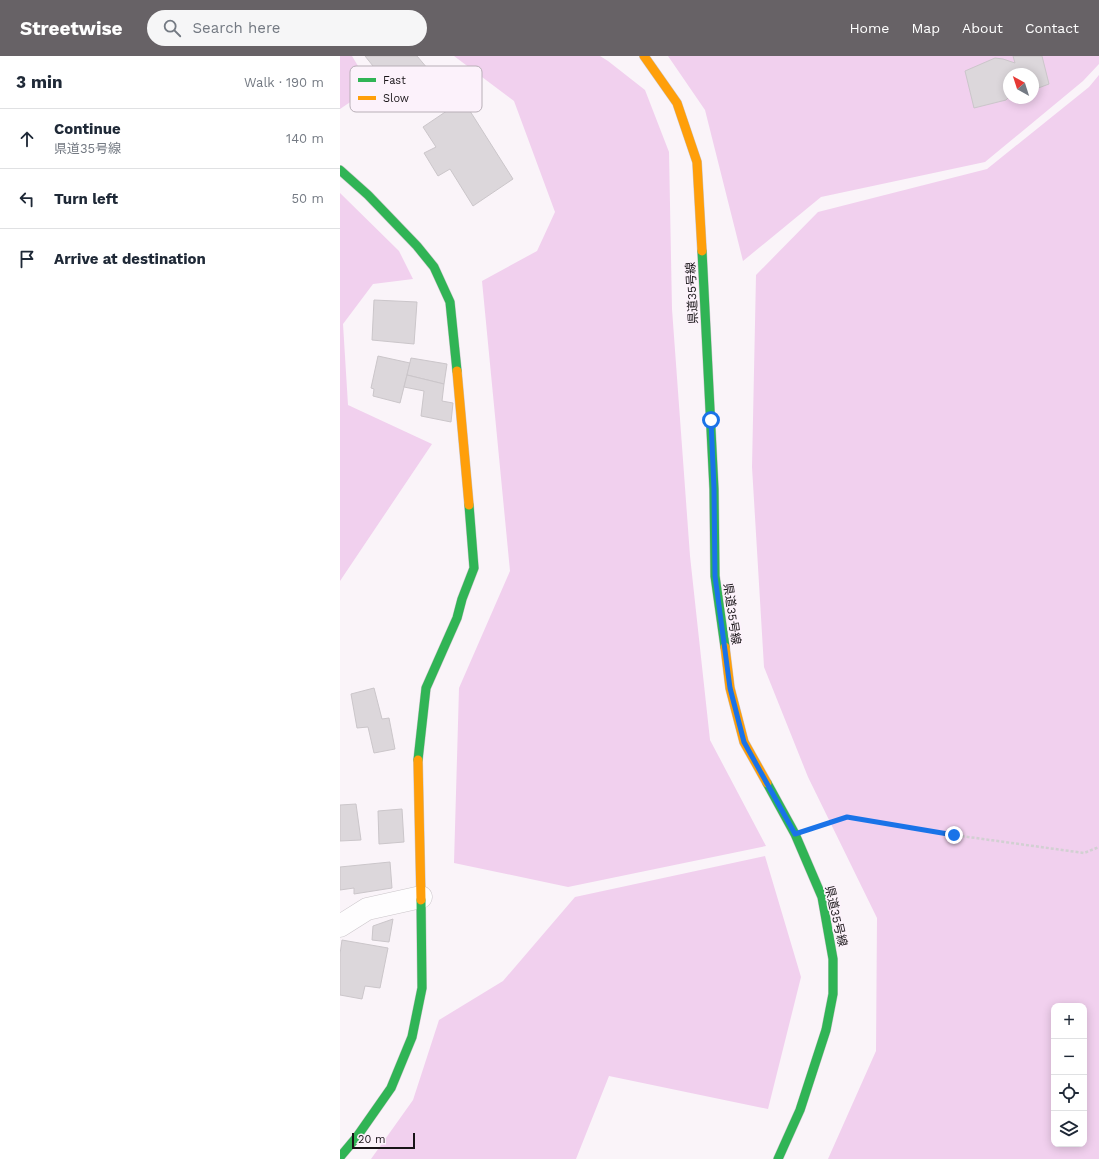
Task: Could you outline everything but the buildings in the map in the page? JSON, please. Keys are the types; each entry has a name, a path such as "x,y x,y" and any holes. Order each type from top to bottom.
{"main road":[{"name":"県道35号線","path":"644,56 677,103 697,162 711,420 714,489 715,576 730,688 744,742 795,834 822,897 833,959 833,994 826,1030 800,1110 778,1159"},
{"path":"340,170 417,246 434,267 450,302 474,568 462,599 457,618 426,688 418,753 422,988 412,1037 391,1088 356,1138 340,1157"}],"street":[{"path":"340,926 367,909 421,897"}],"path":[{"path":"795,834 847,817 954,835 1084,853 1099,847"}],"shaded area":[{"path":"340,56 352,56 358,66 350,66 350,102 340,109"},
{"path":"454,56 600,56 645,90 669,152 672,309 690,556 710,740 766,846 568,887 454,863 459,688 510,571 482,281 537,251 555,212 514,101 482,77 482,66 467,66"},
{"path":"668,56 1099,56 1099,64 1083,81 985,162 821,197 743,261 705,110"},
{"path":"1099,75 1099,1159 828,1159 876,1051 877,918 808,777 764,667 752,467 756,275 818,212 987,169 1089,87"},
{"path":"340,193 399,251 413,279 373,284 343,324 348,405 432,444 340,581"},
{"path":"765,856 801,977 768,1109 609,1076 576,1159 371,1159 413,1100 439,1020 503,981 575,897"}],"traffic: fast":[{"path":"340,170 368,195 417,246 434,267 450,302 457,371"},
{"path":"702,251 714,489 715,576 725,647"},
{"path":"418,760 426,688 457,618 462,599 474,568 469,505"},
{"path":"767,783 795,834 822,897 833,959 833,994 826,1030 800,1110 778,1159"},
{"path":"340,1157 356,1138 391,1088 412,1037 422,988 421,900"}],"traffic: slow":[{"path":"644,56 677,103 697,162 702,251"},
{"path":"457,371 469,505"},
{"path":"725,647 730,688 744,742 767,783"},
{"path":"418,760 421,900"}],"route":[{"path":"711,420 714,489 715,576 730,688 744,742 795,834 847,817 954,835"}]}
